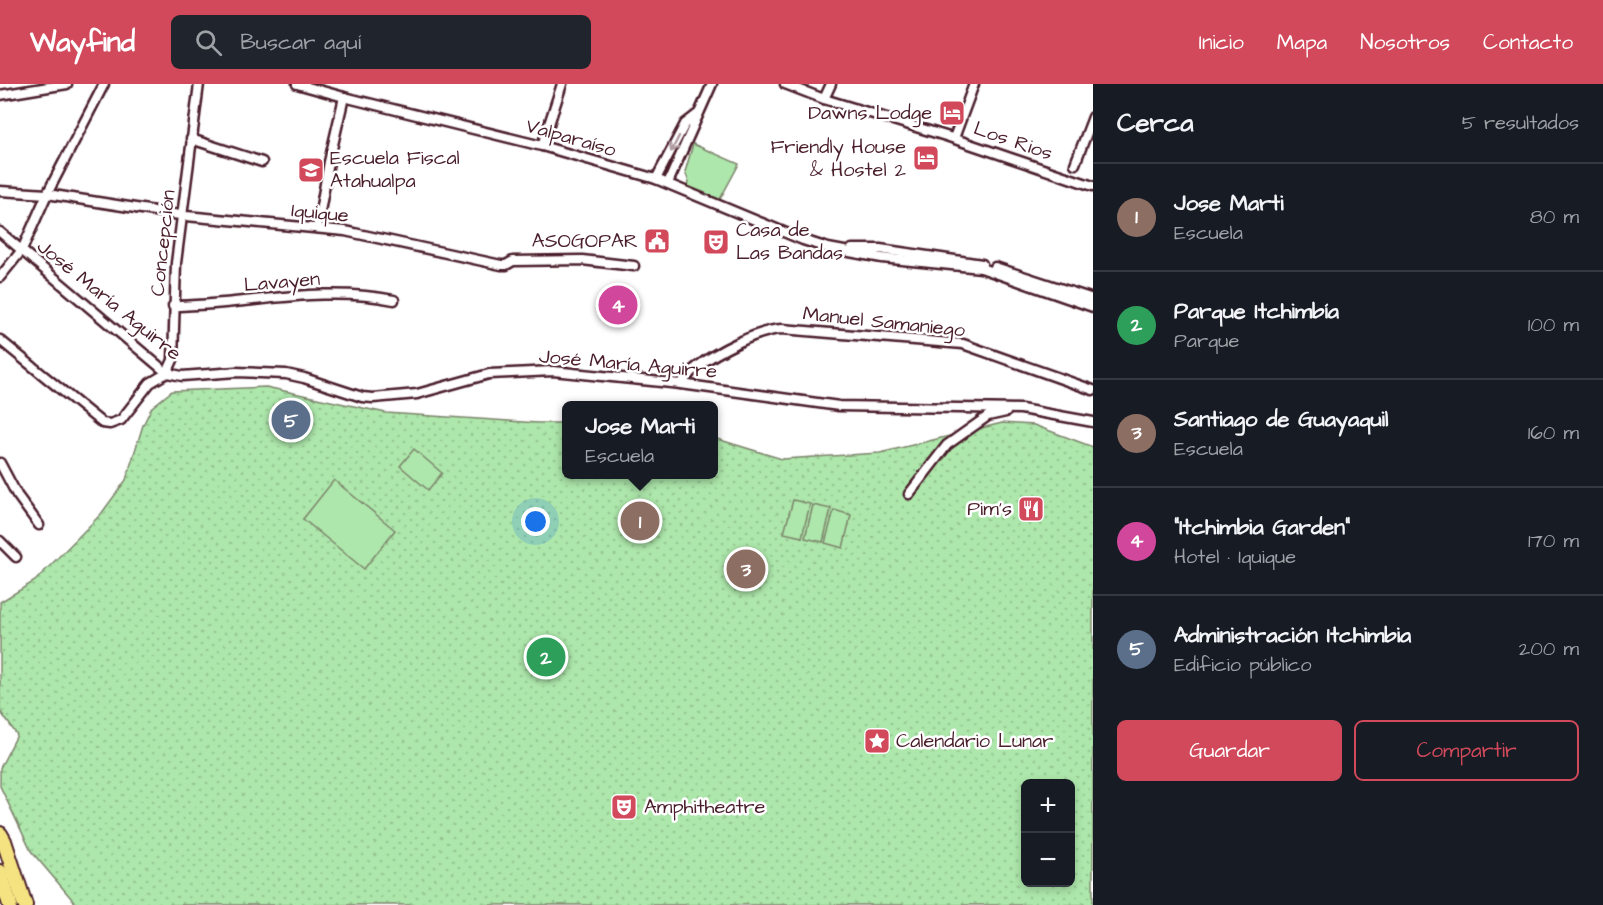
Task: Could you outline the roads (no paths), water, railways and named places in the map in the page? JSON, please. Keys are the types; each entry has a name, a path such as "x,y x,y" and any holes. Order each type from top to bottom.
{"main road":[{"path":"0,834 4,841 16,902"},
{"path":"0,872 16,902"}],"street":[{"path":"0,95 67,84"},
{"path":"0,277 22,250 47,194 104,84"},
{"name":"Concepción","path":"167,373 174,360 173,306 176,264 199,84"},
{"name":"Valparaíso","path":"297,84 542,146 668,183 803,240 828,248 882,258 981,268 1093,306"},
{"path":"542,146 562,84"},
{"path":"668,183 712,84"},
{"name":"Los Rios","path":"785,84 824,99 954,138 1093,186"},
{"path":"824,99 831,84"},
{"path":"954,138 974,84"},
{"path":"316,228 328,162 344,97"},
{"path":"656,180 685,124 698,114"},
{"path":"1075,164 1093,117"},
{"path":"191,139 262,162"},
{"name":"Iquique","path":"0,191 47,194 182,215 345,231 501,265 513,261 582,260 634,266"},
{"name":"José María Aguirre","path":"0,232 167,373 182,376 236,372 286,374 362,397 373,398 417,394 489,374 554,371 681,384 839,406 1021,409 1093,422"},
{"name":"Valparaíso","path":"828,248 880,249 967,260 1093,299"},
{"name":"Lavayen","path":"173,306 320,294 373,296 394,300"},
{"name":"Manuel Samaniego","path":"681,384 696,367 732,346 769,330 782,329 963,344 1093,390"},
{"path":"0,340 102,423 110,424 121,420 150,383 167,373"},
{"path":"909,494 947,445 988,416 1021,409"},
{"path":"0,463 17,495 39,525"},
{"path":"0,541 16,557"}],"place":[{"name":"Dawns Lodge","path":"952,113"},
{"name":"Friendly House & Hostel 2","path":"926,158"},
{"name":"Escuela Fiscal Atahualpa","path":"311,170"},
{"name":"ASOGOPAR","path":"657,241"},
{"name":"Casa de Las Bandas","path":"716,242"},
{"name":"\"Itchimbia Garden\"","path":"618,305"},
{"name":"Administración Itchimbia","path":"291,420"},
{"name":"Pim's","path":"1031,509"},
{"name":"Jose Marti","path":"640,521"},
{"name":"Santiago de Guayaquil","path":"746,569"},
{"name":"Parque Itchimbía","path":"546,657"},
{"name":"Calendario Lunar","path":"877,741"},
{"name":"Amphitheatre","path":"624,807"}]}
